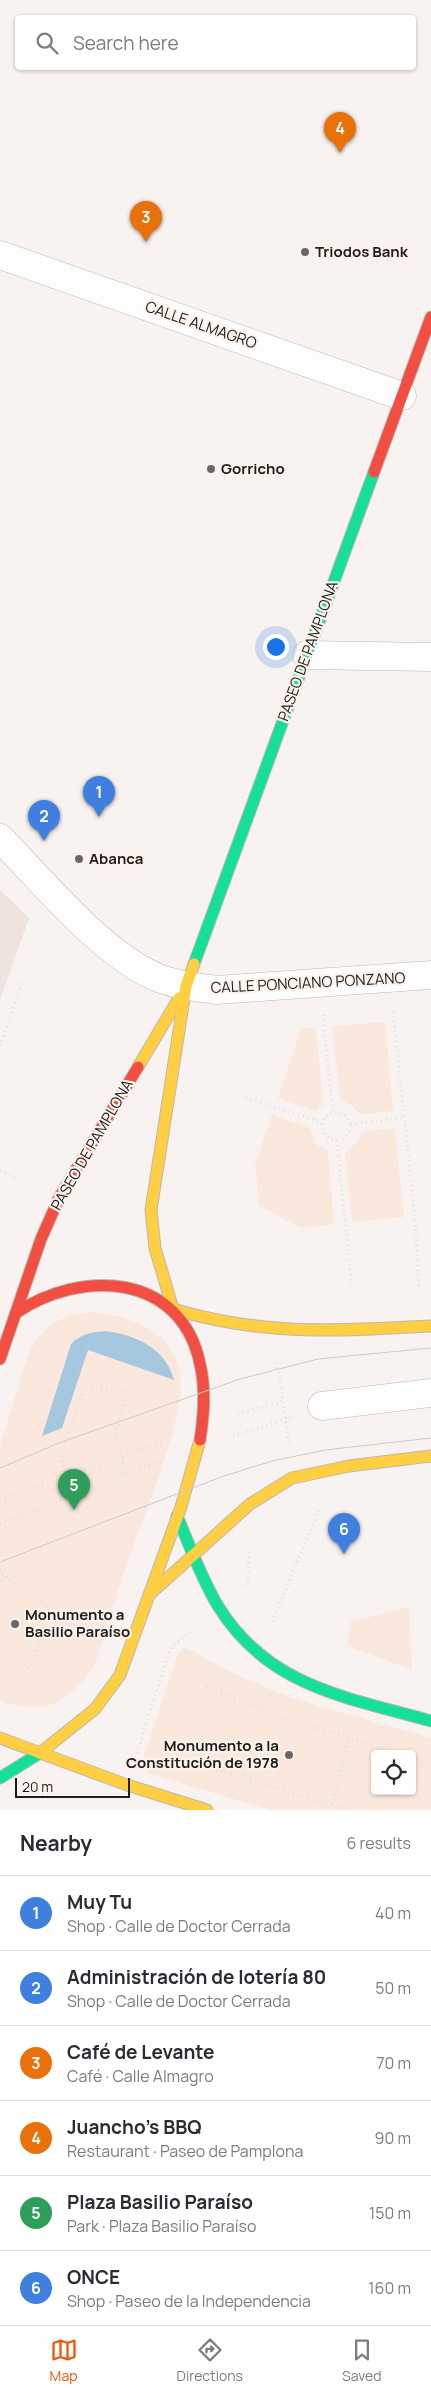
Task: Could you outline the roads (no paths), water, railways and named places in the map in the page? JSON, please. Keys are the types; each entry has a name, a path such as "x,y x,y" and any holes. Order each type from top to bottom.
{"main road":[{"name":"PASEO DE PAMPLONA","path":"0,1359 41,1239 60,1196 186,986 431,317"},
{"name":"PASEO DE PAMPLONA","path":"0,1778 40,1753 83,1721 113,1690 126,1663 195,1459 202,1428 204,1392 202,1365 194,1343 173,1309 152,1235 151,1210 186,986"},
{"path":"16,1313 44,1296 69,1287 93,1284 116,1285 135,1290 173,1309 216,1322 264,1330 316,1331 431,1326"},
{"path":"149,1595 266,1491 285,1482 348,1466 431,1456"},
{"path":"177,1516 219,1608 263,1659 297,1679 431,1721"},
{"path":"0,1738 126,1785 206,1810"}],"street":[{"name":"CALLE ALMAGRO","path":"0,254 402,396"},
{"path":"306,655 431,657"},
{"name":"CALLE PONCIANO PONZANO","path":"0,838 90,930 130,964 157,978 186,986 216,990 431,976"},
{"path":"322,1406 431,1393"}],"water":[{"path":"105,1331 127,1335 156,1351 164,1359 174,1380 88,1350 62,1428 42,1436 71,1344 86,1334"}],"tram line":[{"path":"0,1468 59,1443 240,1379 318,1359 431,1348"},
{"path":"0,1562 221,1477 272,1461 325,1450 431,1438"}],"place":[{"name":"Juancho's BBQ","path":"340,153"},
{"name":"Café de Levante","path":"146,242"},
{"name":"Triodos Bank","path":"305,252"},
{"name":"Gorricho","path":"211,469"},
{"name":"Muy Tu","path":"99,817"},
{"name":"Administración de lotería 80","path":"44,841"},
{"name":"Abanca","path":"79,859"},
{"name":"Plaza Basilio Paraíso","path":"74,1510"},
{"name":"ONCE","path":"344,1554"},
{"name":"Monumento a Basilio Paraíso","path":"15,1624"},
{"name":"Monumento a la Constitución de 1978","path":"289,1755"}]}
